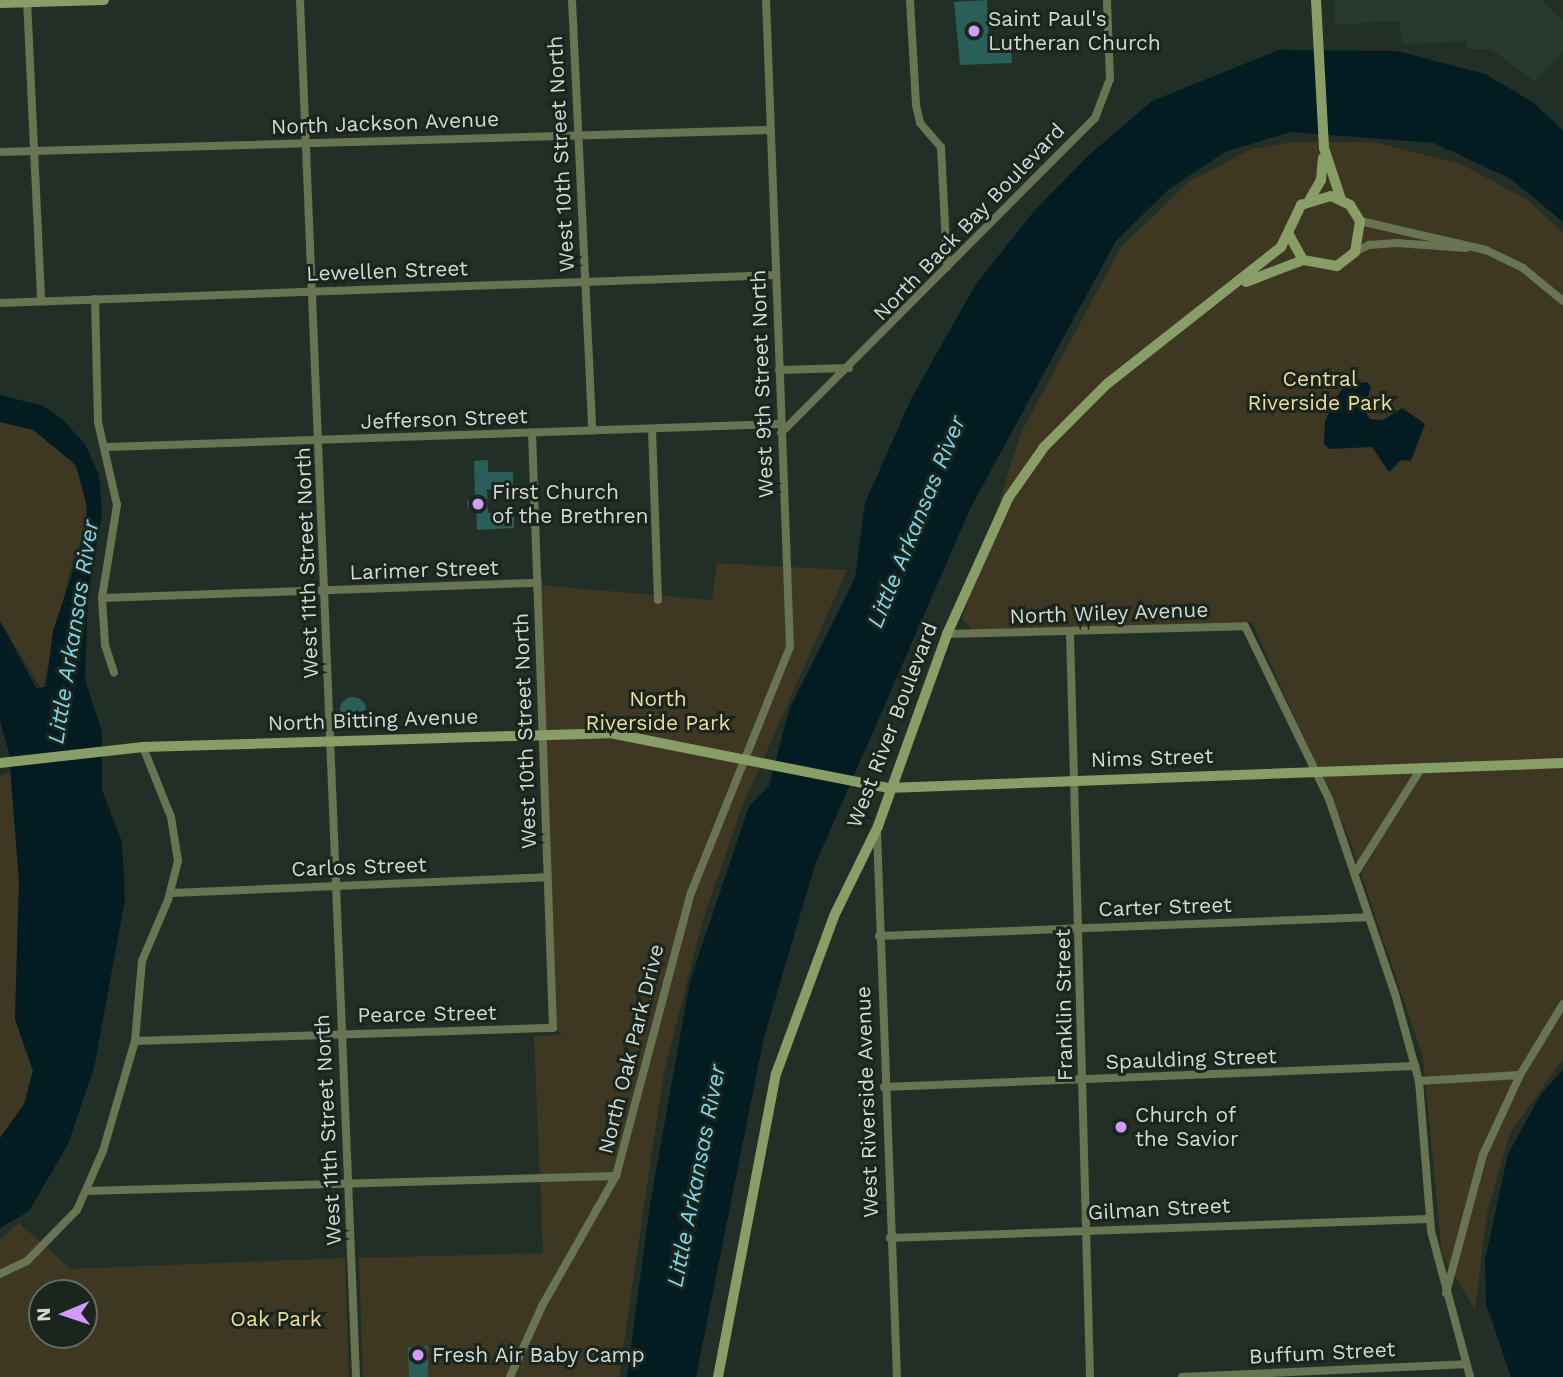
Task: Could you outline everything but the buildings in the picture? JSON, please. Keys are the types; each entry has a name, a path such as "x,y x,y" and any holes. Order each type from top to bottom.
{"street":[{"path":"0,4 104,0"},
{"name":"West 11th Street North","path":"300,0 356,1377"},
{"name":"West 10th Street North","path":"572,0 592,431"},
{"name":"West 9th Street North","path":"746,758 790,647 766,0"},
{"path":"910,0 916,106 920,123 941,147 947,267"},
{"name":"North Back Bay Boulevard","path":"781,428 849,368 1095,118 1108,95 1107,0"},
{"path":"1316,0 1324,148 1321,180 1310,199 1294,214 1289,235 1303,260 1325,268 1369,245 1397,243 1486,250"},
{"path":"27,1 41,301"},
{"name":"North Jackson Avenue","path":"0,152 770,130"},
{"path":"1324,148 1341,199 1360,221 1382,231 1486,250 1523,268 1563,301"},
{"path":"1310,199 1341,199"},
{"path":"1355,252 1360,221"},
{"name":"West River Boulevard","path":"718,1377 773,1082 834,916 878,826 888,788 947,634 1027,468 1107,384 1223,295 1289,235"},
{"name":"West River Boulevard","path":"1223,295 1268,270 1303,260"},
{"name":"Lewellen Street","path":"0,303 775,275"},
{"path":"95,299 98,422 108,447 117,505 102,598 105,645 114,673"},
{"path":"779,370 849,368"},
{"name":"Jefferson Street","path":"108,447 652,429 781,428"},
{"path":"652,429 658,600"},
{"name":"West 10th Street North","path":"532,433 553,1028"},
{"name":"Larimer Street","path":"102,598 538,583"},
{"name":"North Wiley Avenue","path":"947,634 1245,626 1317,772"},
{"name":"Franklin Street","path":"1070,632 1090,1377"},
{"name":"North Bitting Avenue","path":"4,763 143,747 610,733 746,758"},
{"path":"0,1274 45,1245 77,1210 86,1191 135,1041 142,961 171,892 178,861 176,836 143,747"},
{"name":"Nims Street","path":"746,758 888,788 1563,762"},
{"name":"North Oak Park Drive","path":"510,1377 542,1306 616,1176 636,1113 679,928 746,758"},
{"path":"1355,873 1422,767"},
{"path":"1317,772 1355,873 1416,1066 1429,1219 1446,1296 1470,1377"},
{"name":"West Riverside Avenue","path":"878,826 878,936 897,1377"},
{"name":"Carlos Street","path":"171,892 548,877"},
{"name":"Carter Street","path":"878,936 1368,917"},
{"path":"1446,1296 1468,1196 1520,1074 1563,1004"},
{"name":"Pearce Street","path":"135,1041 553,1028"},
{"name":"Spaulding Street","path":"884,1087 1416,1066"},
{"path":"1419,1081 1520,1074"},
{"path":"86,1191 616,1176"},
{"name":"Gilman Street","path":"890,1238 1429,1219"},
{"name":"Buffum Street","path":"1182,1377 1361,1373 1464,1364"}],"shaded area":[{"path":"1334,0 1541,0 1563,21 1563,52 1534,81 1491,49 1467,49 1466,41 1403,44 1399,21 1335,25"}],"green space":[{"name":"Central Riverside Park","path":"1293,142 1374,142 1461,164 1528,200 1563,233 1563,1059 1510,1133 1487,1212 1475,1310 1442,1255 1423,1058 1349,838 1252,622 973,631 962,619 1021,433 1121,247 1190,181 1251,149"},
{"path":"0,422 33,430 67,455 84,480 87,529 73,559 42,690 0,621"},
{"name":"North Riverside Park","path":"717,563 847,570 742,807 703,919 663,1077 619,1377 363,1377 359,1258 543,1253 534,1036 563,1035 555,1028 538,585 712,600"},
{"path":"10,771 19,880 15,1019 33,1071 24,1104 0,1138 0,777"},
{"name":"Oak Park","path":"19,1223 71,1269 345,1258 349,1377 0,1377 0,1239"}],"water":[{"name":"Little Arkansas River","path":"1279,50 1397,51 1485,74 1534,103 1563,131 1563,222 1511,179 1434,143 1290,132 1225,152 1169,189 1116,241 971,507 815,865 764,1037 696,1377 627,1377 650,1204 690,981 749,806 769,786 789,710 855,578 865,503 912,397 976,284 1034,211 1089,155 1152,101"},
{"path":"1367,382 1371,386 1364,410 1370,419 1383,420 1402,408 1425,424 1411,461 1401,460 1389,472 1372,447 1330,449 1324,444 1325,421 1337,396 1346,385"},
{"name":"Little Arkansas River","path":"0,395 43,406 62,419 85,444 99,475 102,514 88,593 85,680 102,732 102,790 122,842 125,900 94,1068 68,1144 29,1211 0,1228 0,1138 24,1104 33,1071 15,1019 19,880 9,753 0,721 0,621 36,688 46,687 53,631 87,529 87,507 76,465 33,430 0,422"},
{"path":"1563,1069 1563,1377 1511,1377 1486,1304 1485,1260 1508,1154 1540,1096"}],"place":[{"name":"Saint Paul's Lutheran Church","path":"974,31"},
{"name":"First Church of the Brethren","path":"478,504"},
{"name":"Church of the Savior","path":"1121,1127"},
{"name":"Fresh Air Baby Camp","path":"418,1355"}]}
